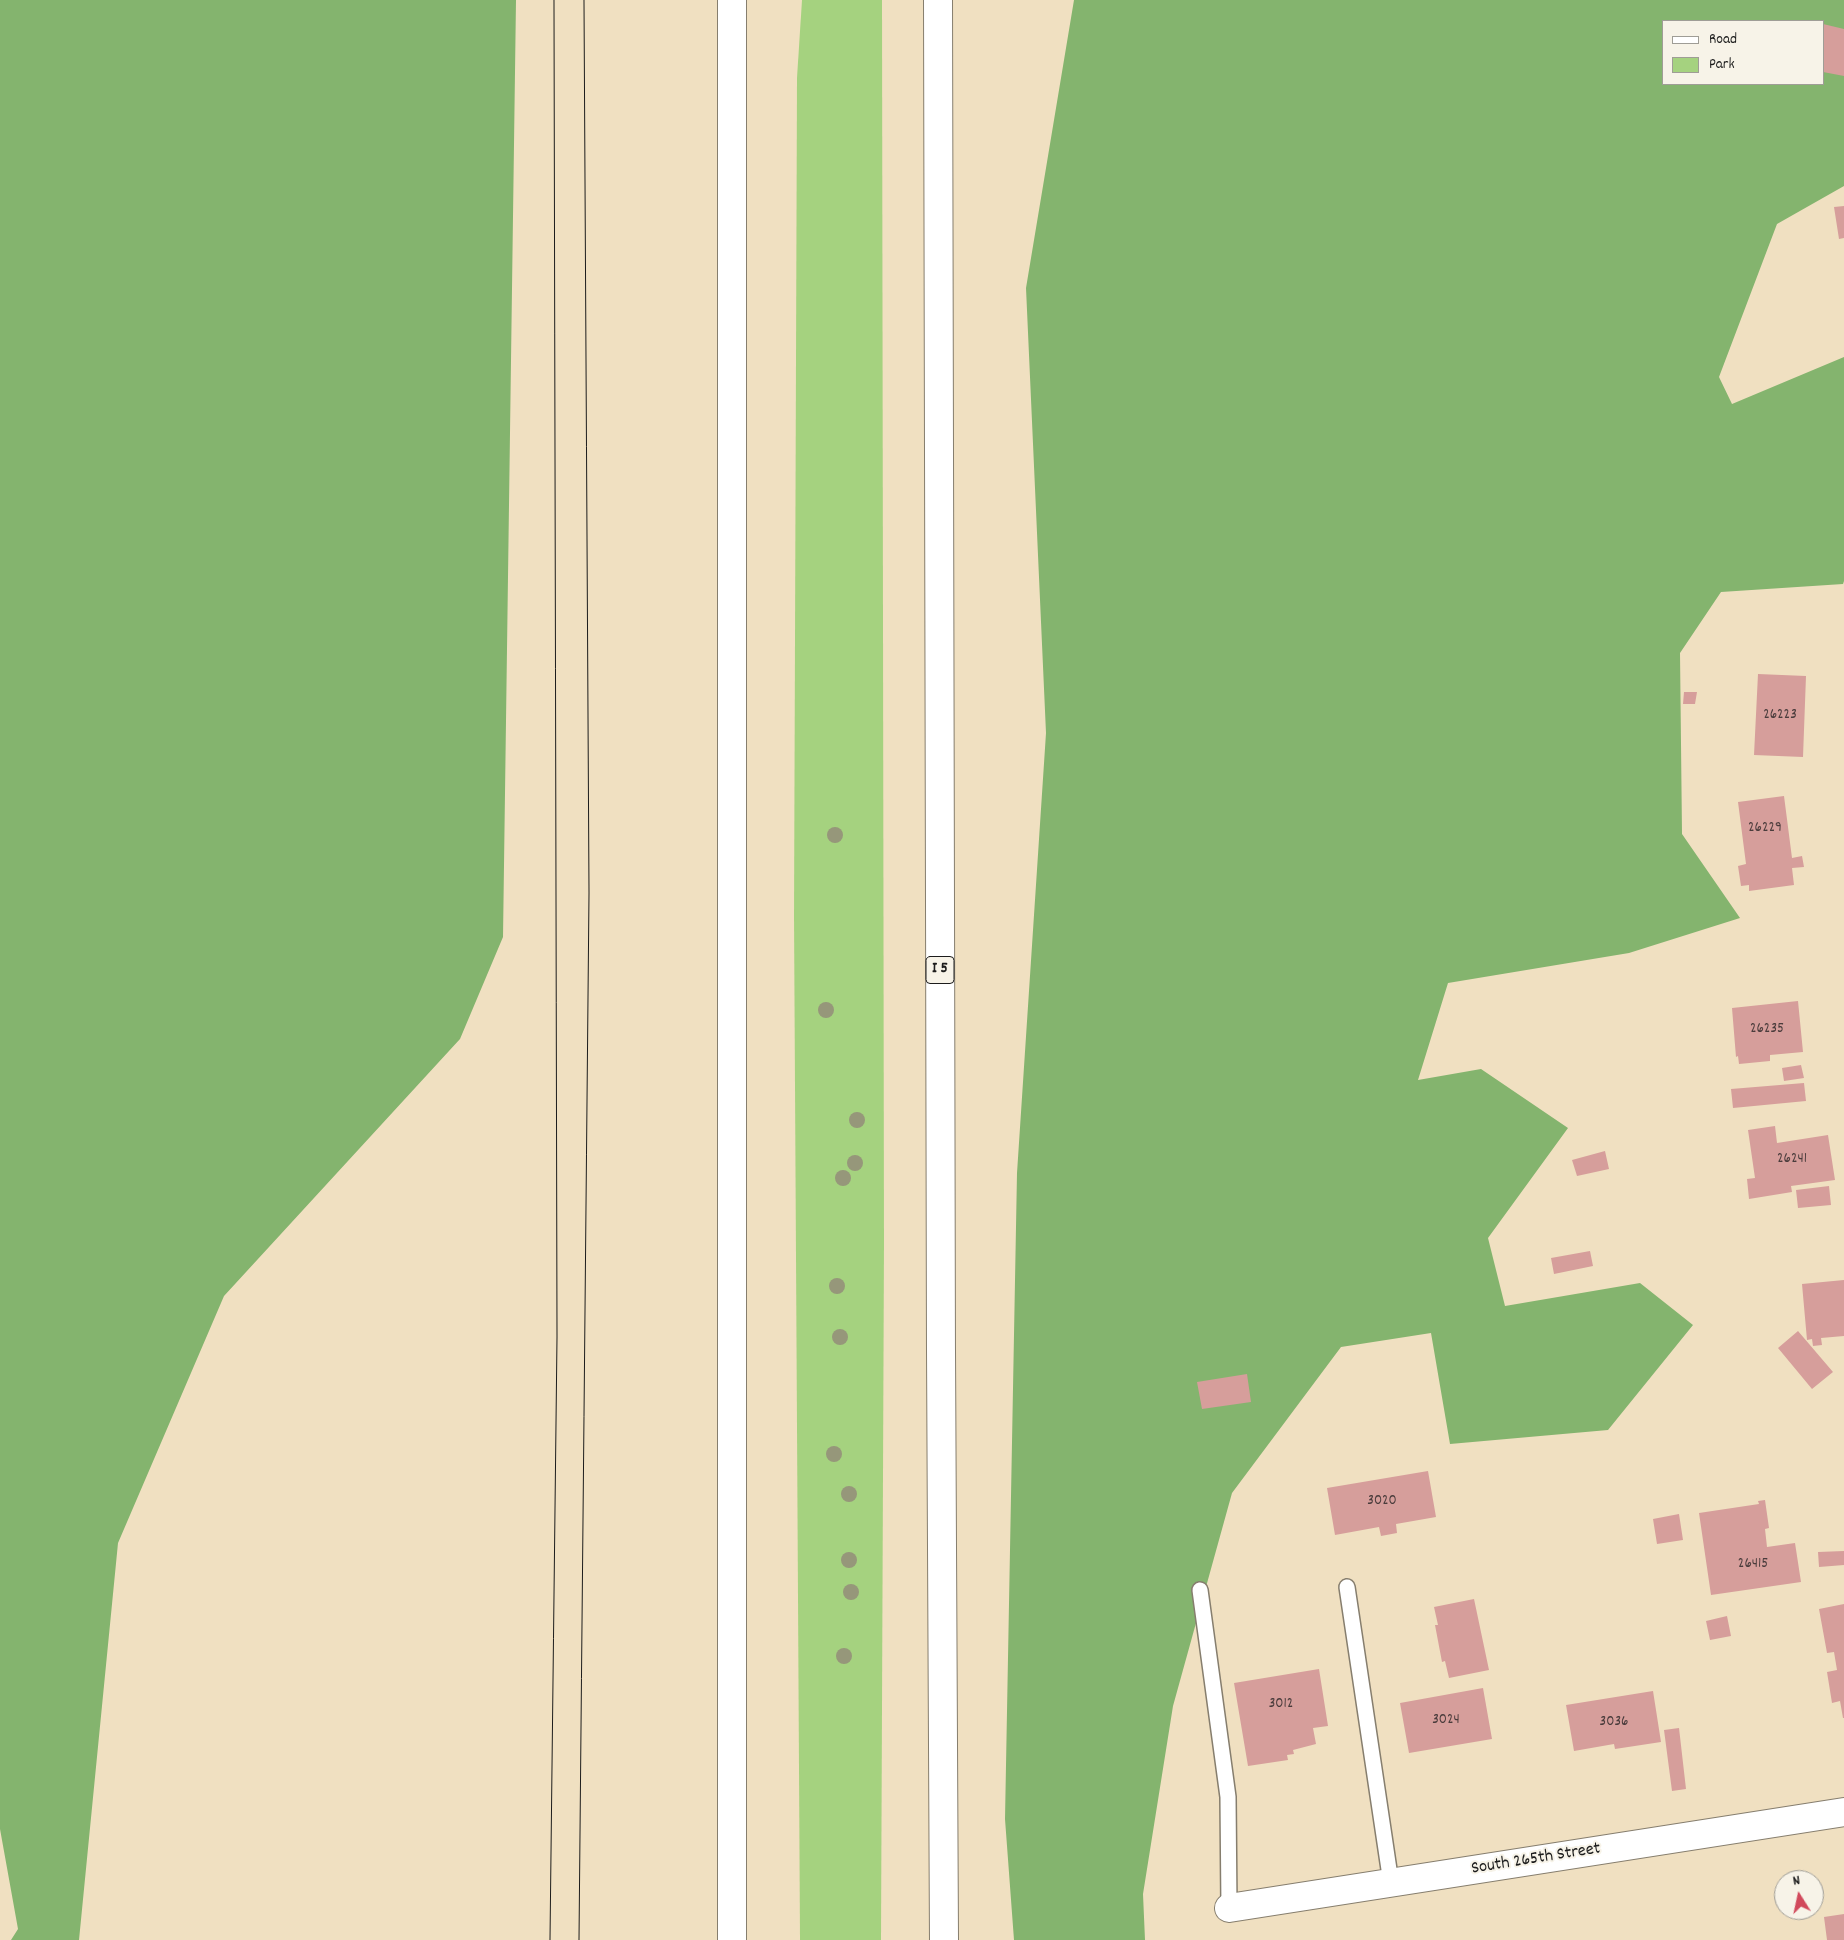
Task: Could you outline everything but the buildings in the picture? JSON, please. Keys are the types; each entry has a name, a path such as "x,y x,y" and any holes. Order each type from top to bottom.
{"main road":[{"path":"732,0 732,1940"},
{"name":"I 5","path":"938,0 944,1940"},
{"name":"South 265th Street","path":"1229,1908 1844,1812"}],"lane":[{"path":"1347,1587 1391,1883"},
{"path":"1200,1590 1228,1797 1229,1908"}],"green space":[{"path":"0,0 516,0 503,937 460,1039 224,1296 118,1543 79,1940 11,1940 18,1929 0,1829"},
{"path":"802,0 882,0 884,1243 881,1940 800,1940 794,916 797,78"},
{"path":"1074,0 1844,0 1844,186 1777,224 1719,377 1732,404 1844,357 1844,581 1843,584 1721,592 1680,653 1682,834 1740,918 1629,953 1448,983 1418,1080 1481,1069 1568,1128 1488,1238 1505,1306 1640,1283 1693,1325 1608,1430 1450,1444 1431,1333 1341,1347 1232,1493 1173,1706 1143,1894 1145,1940 1014,1940 1005,1819 1017,1173 1046,733 1026,288"}],"tram line":[{"path":"550,1940 557,1337 554,0"},
{"path":"579,1940 589,893 584,0"}]}
